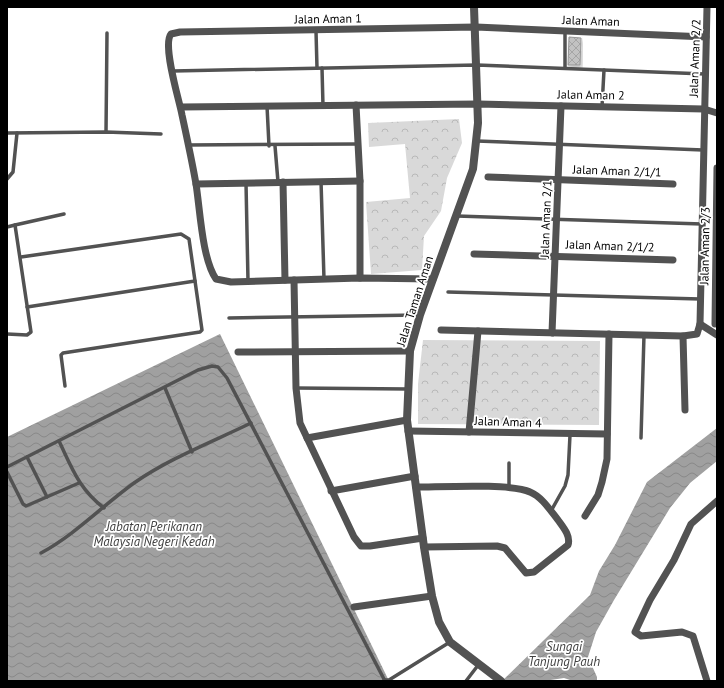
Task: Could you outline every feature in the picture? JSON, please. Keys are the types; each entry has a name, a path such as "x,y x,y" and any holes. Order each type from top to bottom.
{"street":[{"name":"Jalan Taman Aman","path":"474,7 478,104 477,141 473,169 458,216 420,315 410,351 408,431 432,596 439,622 450,642 498,678"},
{"name":"Jalan Aman 2/2","path":"700,324 707,7"},
{"name":"Jalan Aman 1","path":"172,71 169,37 171,34 180,32 476,27"},
{"name":"Jalan Aman","path":"476,27 706,36"},
{"path":"172,71 181,107 196,184 208,259 212,274 216,279 222,281 248,281 433,278"},
{"name":"Jalan Aman 2","path":"181,107 478,104 704,109 717,113"},
{"path":"356,105 360,181 360,278"},
{"name":"Jalan Aman 2/1","path":"552,333 561,106"},
{"name":"Jalan Aman 2/3","path":"716,324 717,168"},
{"name":"Jalan Aman 2/1/1","path":"488,177 673,184"},
{"path":"196,184 360,181"},
{"path":"281,182 284,280"},
{"path":"701,238 716,239"},
{"name":"Jalan Aman 2/1/2","path":"474,254 555,255 673,260"},
{"path":"294,280 296,388 300,423 331,491 354,537 361,546 424,543 497,546 505,548 526,573 530,574 568,545 569,538 566,531 550,510 530,491 509,488 416,487"},
{"path":"700,324 716,324"},
{"path":"700,324 717,335"},
{"path":"441,330 683,336 697,334 700,324"},
{"path":"469,432 478,331"},
{"path":"585,516 598,495 607,459 609,334"},
{"path":"683,336 686,410"},
{"path":"238,352 410,351"},
{"path":"307,438 408,420"},
{"name":"Jalan Aman 4","path":"408,431 570,435 607,434"},
{"path":"331,491 415,476"},
{"path":"707,681 693,636 682,632 641,636 635,632 650,600 674,560 691,524 717,501"},
{"path":"354,607 432,596"}],"lane":[{"path":"316,30 317,68"},
{"path":"565,31 565,68"},
{"path":"106,132 107,33"},
{"path":"172,71 477,65 705,74"},
{"path":"322,68 323,106"},
{"path":"602,107 604,70"},
{"path":"267,106 269,146"},
{"path":"7,133 106,132 161,134"},
{"path":"7,179 13,172 17,133"},
{"path":"477,141 703,150"},
{"path":"188,146 359,144"},
{"path":"275,146 281,182"},
{"path":"321,181 324,279"},
{"path":"246,183 248,281"},
{"path":"7,227 64,214"},
{"path":"458,216 702,224"},
{"path":"7,334 30,334 21,257 15,225"},
{"path":"21,257 181,234 189,239 202,330 200,332 63,353 61,355 65,386"},
{"path":"27,307 195,281"},
{"path":"448,292 700,299"},
{"path":"228,318 420,315"},
{"path":"641,438 644,335"},
{"path":"7,467 198,370 212,366 218,367 227,378 251,423 384,680 389,680 450,642"},
{"path":"164,388 192,452"},
{"path":"296,388 408,389"},
{"path":"41,553 60,542 135,482 251,423"},
{"path":"550,510 565,486 568,475 570,435"},
{"path":"59,441 79,483 94,500 104,508"},
{"path":"27,457 47,497"},
{"path":"509,464 509,488"},
{"path":"7,472 23,504 28,505 79,483"},
{"path":"466,681 479,664"}],"green space":[{"path":"459,119 462,143 447,178 441,211 424,236 422,270 371,274 366,202 410,198 405,144 369,147 368,123"},
{"path":"423,340 600,341 599,425 418,424 418,384"}],"water":[{"name":"Jabatan Perikanan Malaysia Negeri Kedah","path":"220,334 389,681 7,681 7,437"},
{"name":"Sungai Tanjung Pauh","path":"717,428 717,461 690,483 670,508 596,632 588,657 597,677 597,681 573,681 564,678 544,681 502,681 590,595 599,571 615,545 647,482"}],"building":[{"path":"569,37 581,38 580,65 568,65"}]}
